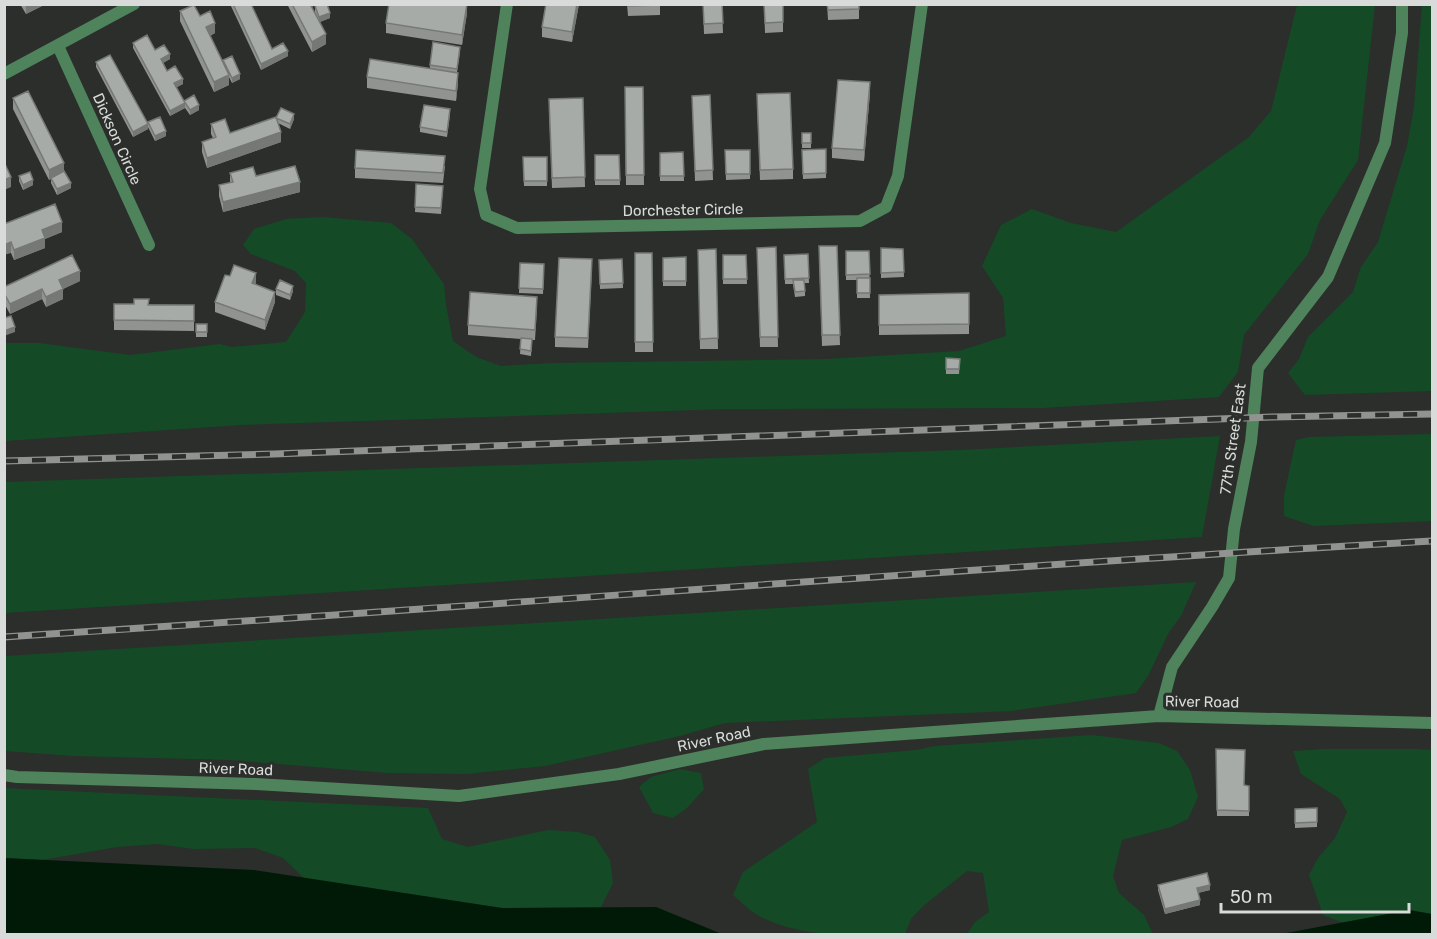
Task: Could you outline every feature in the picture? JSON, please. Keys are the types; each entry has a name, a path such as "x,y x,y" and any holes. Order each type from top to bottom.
{"street":[{"path":"4,74 134,4"},
{"name":"Dorchester Circle","path":"507,4 480,189 486,215 517,228 860,221 886,207 898,176 922,4"},
{"name":"77th Street East","path":"1159,716 1172,667 1229,578 1234,529 1251,442 1258,368 1328,277 1385,143 1402,33 1402,4"},
{"name":"Dickson Circle","path":"58,46 149,245"},
{"name":"River Road","path":"4,775 256,784 459,796 619,774 764,744 1159,716 1432,723"}],"green space":[{"path":"1297,5 1375,5 1358,160 1320,220 1308,254 1244,335 1238,372 1219,397 1043,408 726,409 241,425 5,441 5,343 39,343 130,355 220,344 232,347 286,342 305,312 306,283 295,271 251,254 243,245 254,229 286,219 322,217 391,223 412,239 444,284 453,341 476,357 501,366 552,363 826,359 959,351 1006,336 1003,298 982,266 1001,225 1032,209 1071,223 1116,232 1249,137 1271,111"},
{"path":"1422,5 1432,5 1432,391 1305,395 1288,373 1299,359 1308,337 1353,292 1361,267 1378,242 1407,146 1414,107"},
{"path":"1432,434 1432,521 1313,526 1284,516 1284,495 1296,440 1309,437"},
{"path":"1220,436 1202,537 5,613 5,482 960,450"},
{"path":"1196,582 1181,616 1169,632 1148,676 1136,693 1011,711 725,723 680,736 545,766 467,774 388,773 230,760 74,756 5,751 5,656"},
{"path":"1092,735 1159,743 1177,751 1190,770 1198,797 1188,819 1171,827 1122,840 1113,876 1119,893 1144,915 1153,934 967,934 975,922 989,912 983,873 967,871 922,907 911,919 905,934 832,934 797,930 759,916 733,895 743,872 817,822 808,769 825,758 916,750 934,746"},
{"path":"1432,750 1432,914 1409,910 1344,923 1323,915 1309,875 1318,858 1335,838 1347,812 1340,799 1301,774 1293,751"},
{"path":"680,769 701,773 704,789 687,808 673,818 653,813 639,787 651,777"},
{"path":"4,788 428,808 442,839 468,847 548,830 578,832 595,837 610,860 613,883 601,907 502,908 304,878 283,858 255,848 194,849 157,844 117,847 42,860 5,858"}],"shaded area":[{"path":"4,858 254,870 502,908 656,907 722,934 5,934"},
{"path":"1409,910 1432,914 1432,934 1281,934"}],"building":[{"path":"233,4 251,4 272,49 283,43 288,51 261,64"},
{"path":"292,4 310,4 326,34 312,42"},
{"path":"327,4 330,13 319,17 315,6"},
{"path":"389,4 467,4 462,35 386,23"},
{"path":"546,4 577,4 572,32 542,27"},
{"path":"628,4 660,4 660,5 628,6"},
{"path":"703,4 722,4 723,23 704,24"},
{"path":"764,4 783,4 783,22 765,23"},
{"path":"827,4 859,4 859,9 828,10"},
{"path":"194,5 200,16 210,11 215,23 206,27 229,75 214,82 180,11"},
{"path":"147,35 155,50 164,45 170,54 161,59 167,71 175,66 183,79 174,83 185,103 170,111 133,43"},
{"path":"433,42 460,47 457,69 430,65"},
{"path":"110,55 148,124 133,132 96,62"},
{"path":"232,56 240,74 232,78 223,60"},
{"path":"370,59 458,73 456,91 367,77"},
{"path":"838,80 870,82 864,150 832,148"},
{"path":"625,87 643,87 644,175 626,175"},
{"path":"28,91 64,163 49,170 13,98"},
{"path":"790,93 793,169 760,170 757,94"},
{"path":"194,95 199,105 190,110 184,101"},
{"path":"710,95 713,170 695,171 692,96"},
{"path":"583,98 585,177 552,178 549,99"},
{"path":"424,105 450,109 447,132 420,127"},
{"path":"281,108 294,114 290,124 276,118"},
{"path":"160,117 166,131 155,136 148,122"},
{"path":"276,117 281,132 207,158 202,142 216,137 211,124 225,119 230,133"},
{"path":"802,133 811,133 811,143 802,143"},
{"path":"826,149 826,173 803,174 802,150"},
{"path":"356,150 445,156 443,173 355,168"},
{"path":"725,150 750,150 750,174 726,174"},
{"path":"683,152 684,176 660,176 660,153"},
{"path":"595,155 619,155 620,180 595,180"},
{"path":"523,157 547,157 547,181 524,181"},
{"path":"4,162 11,177 4,180"},
{"path":"295,166 300,182 223,202 219,185 233,182 230,173 253,167 256,176"},
{"path":"64,171 71,183 57,189 51,178"},
{"path":"30,172 33,180 23,185 19,176"},
{"path":"416,184 443,186 441,208 415,207"},
{"path":"55,204 62,222 42,230 45,238 14,250 11,242 4,245 4,224"},
{"path":"819,246 837,246 840,335 822,335"},
{"path":"776,247 778,337 760,337 757,248"},
{"path":"881,248 903,249 904,272 881,273"},
{"path":"716,249 718,338 700,339 698,250"},
{"path":"846,251 869,251 870,274 846,275"},
{"path":"635,253 652,253 653,342 635,342"},
{"path":"808,254 809,278 785,279 784,255"},
{"path":"72,255 80,271 59,280 63,289 46,297 42,289 10,304 4,293 4,287"},
{"path":"723,255 746,255 747,279 723,279"},
{"path":"686,257 686,281 663,281 663,258"},
{"path":"559,258 592,259 588,338 555,337"},
{"path":"622,259 623,283 600,284 599,260"},
{"path":"520,263 544,264 543,289 519,288"},
{"path":"234,265 256,273 252,283 275,292 265,320 215,302 225,275 230,276"},
{"path":"857,278 870,278 870,293 857,293"},
{"path":"280,280 293,286 290,295 276,289"},
{"path":"793,280 804,280 805,291 795,292"},
{"path":"470,292 537,297 535,330 468,325"},
{"path":"969,293 969,324 879,325 879,295"},
{"path":"134,299 149,299 148,305 194,305 194,321 114,320 114,304 134,304"},
{"path":"11,316 15,327 4,331 4,318"},
{"path":"196,324 207,324 207,332 196,332"},
{"path":"521,338 532,339 531,351 520,349"},
{"path":"946,358 960,359 959,369 946,369"},
{"path":"1216,749 1245,750 1244,785 1249,786 1249,811 1217,810"},
{"path":"1317,808 1317,822 1295,823 1295,809"},
{"path":"1207,873 1210,885 1197,888 1200,900 1165,909 1158,885"}],"railway":[{"path":"4,461 274,454 1273,417 1432,414"},
{"path":"4,637 1075,563 1432,541"}]}
